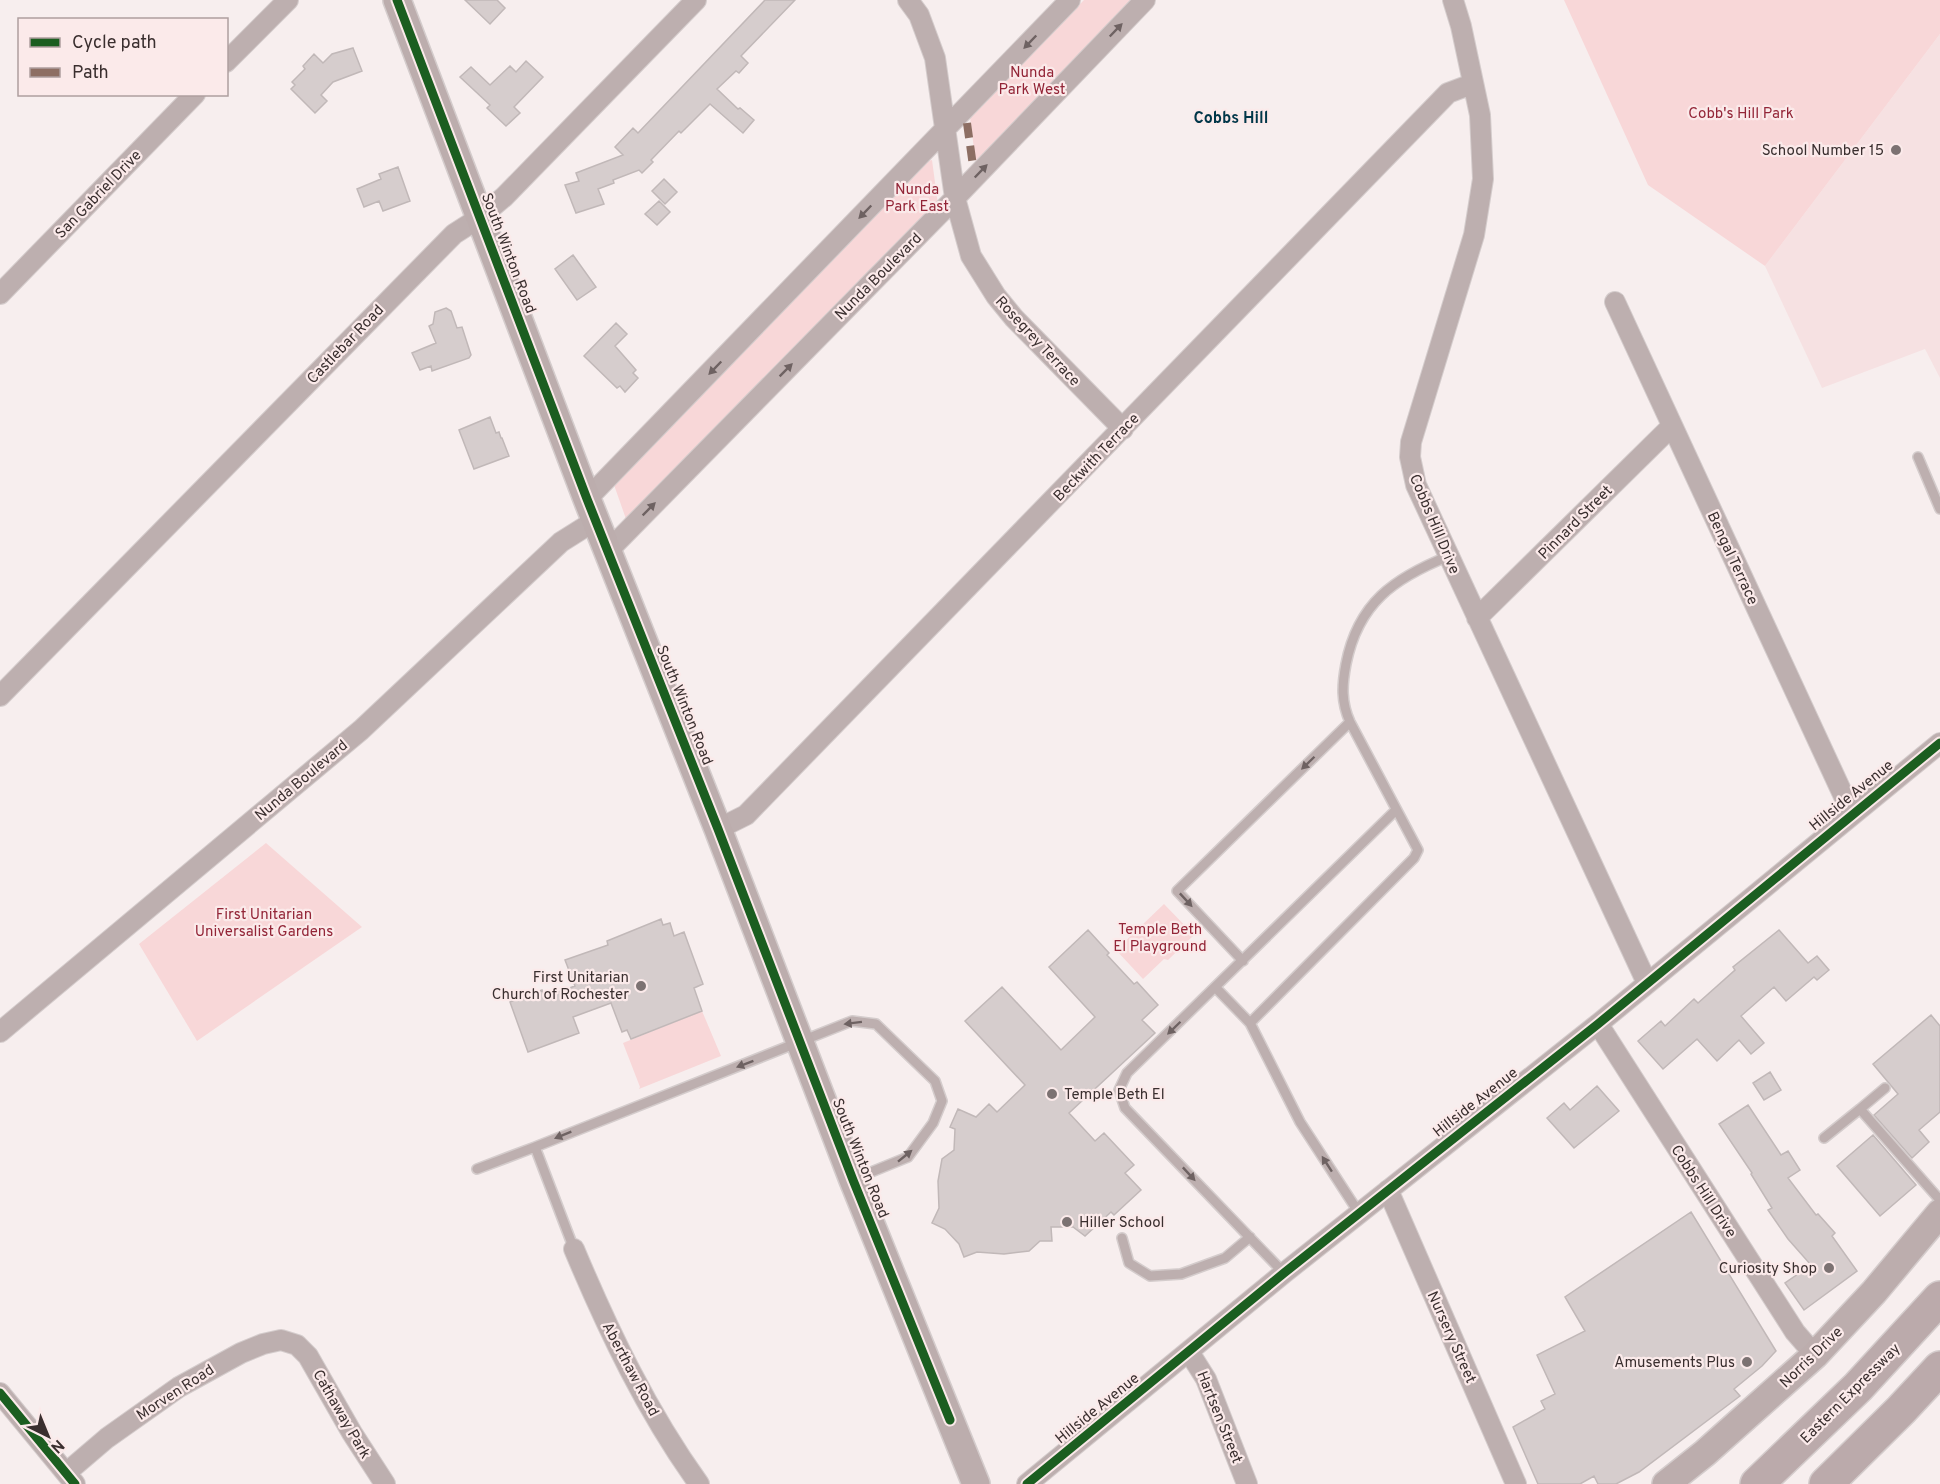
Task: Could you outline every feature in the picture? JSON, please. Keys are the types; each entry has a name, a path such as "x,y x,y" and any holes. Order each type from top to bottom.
{"highway":[{"name":"Eastern Expressway","path":"1756,1484 1858,1388 1940,1298"},
{"path":"1834,1484 1940,1368"},
{"path":"1826,1484 1901,1410"},
{"path":"1738,1484 1810,1434"}],"main road":[{"name":"South Winton Road","path":"397,0 479,218 718,829 852,1180 976,1484"},
{"name":"Norris Drive","path":"1666,1484 1705,1453 1815,1355 1874,1293 1940,1214"}],"street":[{"path":"228,61 288,0"},
{"name":"Castlebar Road","path":"0,696 454,234 479,218 504,196 696,0"},
{"name":"Rosegrey Terrace","path":"908,0 919,15 935,58 956,198 971,256 996,296 1036,342 1122,429"},
{"name":"Nunda Boulevard","path":"0,1032 361,730 561,542 945,129 1070,0"},
{"name":"Nunda Boulevard","path":"608,551 956,198 1145,0"},
{"name":"Cobbs Hill Drive","path":"1453,0 1461,26 1480,115 1483,179 1474,235 1412,442 1410,457 1416,484 1647,983"},
{"name":"Beckwith Terrace","path":"718,829 746,815 1448,93 1472,84"},
{"name":"San Gabriel Drive","path":"0,294 193,96"},
{"name":"Bengal Terrace","path":"1615,302 1852,814"},
{"name":"Pinnard Street","path":"1477,618 1672,426"},
{"name":"Hillside Avenue","path":"1027,1484 1284,1273 1598,1023 1940,743"},
{"name":"Cobbs Hill Drive","path":"1598,1023 1795,1332 1815,1355"},
{"name":"Nursery Street","path":"1388,1190 1516,1484"},
{"name":"Aberthaw Road","path":"574,1249 599,1308 645,1398 699,1484"},
{"name":"Morven Road","path":"71,1479 107,1438 144,1411 213,1367 263,1344 281,1340 297,1345"},
{"name":"Cathaway Park","path":"297,1345 308,1356 352,1433 385,1484"},
{"name":"Hartsen Street","path":"1189,1352 1206,1379 1247,1484"},
{"path":"0,1393 71,1479"}],"lane":[{"path":"1918,457 1940,509"},
{"path":"1250,1023 1414,858 1418,850 1343,707 1342,685 1352,640 1361,620 1371,606 1398,582 1449,556"},
{"path":"1243,961 1177,891 1350,722"},
{"path":"1284,1273 1125,1108 1119,1090 1127,1073 1396,810"},
{"path":"1216,988 1250,1023 1300,1122 1359,1213"},
{"path":"477,1169 852,1021 876,1024 935,1082 942,1101 933,1123 908,1157 852,1180"},
{"path":"1824,1138 1885,1088"},
{"path":"1860,1109 1940,1200"},
{"path":"535,1147 574,1249"},
{"path":"1122,1238 1129,1263 1150,1276 1181,1274 1225,1258 1250,1237"}],"shaded area":[{"name":"School Number 15","path":"1940,34 1940,378 1925,349 1822,388 1765,266"}],"green space":[{"name":"Nunda Park West","path":"1084,0 1135,0 976,165 970,117"},
{"name":"Cobb's Hill Park","path":"1564,0 1940,0 1940,34 1765,266 1648,185"},
{"name":"Nunda Park East","path":"932,160 938,205 626,519 613,482 925,162"},
{"name":"First Unitarian Universalist Gardens","path":"266,843 362,927 197,1041 139,944"},
{"name":"Temple Beth El Playground","path":"1164,904 1194,935 1168,960 1164,959 1143,979 1116,950"},
{"path":"702,1011 721,1056 639,1089 623,1043"}],"building":[{"path":"465,0 497,0 505,8 490,24"},
{"path":"765,0 795,0 741,56 748,63 739,73 736,71 717,89 738,109 740,108 754,120 743,133 710,104 681,133 679,131 651,160 653,162 642,173 639,170 613,180 614,183 598,189 604,204 576,213 565,185 579,181 576,173 623,155 615,147 633,128 638,133"},
{"path":"353,48 362,71 333,82 321,95 327,101 315,113 291,89 295,85 292,82 305,69 303,66 314,54 323,63 332,54"},
{"path":"526,61 543,77 514,107 520,113 506,126 487,108 490,105 460,77 471,67 490,85 510,66 516,72"},
{"path":"398,167 410,201 383,211 379,201 364,207 357,189 381,179 379,174"},
{"path":"664,179 677,192 665,204 652,191"},
{"path":"659,201 670,212 657,225 645,214"},
{"path":"573,255 596,287 577,300 555,269"},
{"path":"446,308 451,311 457,328 462,327 471,355 469,358 432,371 431,366 420,370 412,353 436,343 429,326 433,324 435,312"},
{"path":"616,323 627,334 615,346 636,370 633,373 638,378 625,392 620,386 617,388 584,356"},
{"path":"490,417 509,456 474,469 459,430"},
{"name":"First Unitarian Church of Rochester","path":"661,919 663,925 670,923 674,936 684,932 703,984 694,988 702,1011 631,1039 627,1030 622,1032 611,1003 573,1017 579,1033 528,1052 510,1002 542,990 544,997 575,986 565,960 608,945 607,941"},
{"name":"Temple Beth El","path":"1088,930 1134,984 1137,982 1158,1005 1142,1020 1155,1033 1069,1113 1095,1141 1104,1133 1134,1165 1125,1173 1141,1190 1114,1215 1111,1212 1085,1236 1073,1227 1051,1227 1052,1241 1040,1241 1029,1251 1004,1254 977,1252 964,1257 959,1244 945,1229 932,1223 939,1208 938,1181 942,1159 954,1150 955,1129 950,1127 958,1109 976,1117 989,1104 997,1112 1025,1085 965,1021 1002,987 1061,1050 1095,1017 1049,967"},
{"path":"1779,930 1808,963 1817,956 1829,970 1817,980 1814,977 1786,1001 1774,987 1741,1016 1764,1043 1751,1054 1739,1040 1717,1061 1697,1039 1663,1069 1638,1041 1661,1021 1665,1026 1694,999 1698,1003 1735,970 1733,967"},
{"path":"1931,1015 1940,1026 1940,1112 1919,1130 1929,1142 1912,1158 1874,1115 1898,1094 1873,1064"},
{"path":"1770,1072 1781,1090 1764,1100 1753,1083"},
{"path":"1597,1086 1619,1111 1574,1148 1547,1118 1564,1103 1570,1110"},
{"path":"1748,1105 1781,1155 1788,1151 1800,1170 1788,1178 1816,1215 1818,1214 1835,1233 1832,1236 1857,1271 1804,1310 1785,1283 1811,1265 1788,1239 1768,1210 1772,1208 1719,1124"},
{"path":"1873,1135 1916,1185 1880,1216 1837,1166"},
{"path":"1691,1212 1776,1351 1734,1389 1740,1396 1639,1472 1616,1484 1598,1484 1594,1476 1580,1484 1538,1484 1513,1427 1545,1409 1541,1401 1555,1394 1537,1355 1585,1331 1565,1297"}],"marked path":[{"path":"967,123 973,166"}],"cycle path":[{"path":"397,0 587,499 718,829 853,1180 950,1420"},
{"path":"1027,1484 1284,1273 1598,1024 1940,743"},
{"path":"0,1393 75,1484"}],"place":[{"name":"School Number 15","path":"1896,150"},
{"name":"First Unitarian Church of Rochester","path":"641,986"},
{"name":"Temple Beth El","path":"1052,1094"},
{"name":"Hiller School","path":"1067,1222"},
{"name":"Curiosity Shop","path":"1829,1268"},
{"name":"Amusements Plus","path":"1747,1362"}],"district":[{"name":"Cobbs Hill","path":"1231,117"}]}
